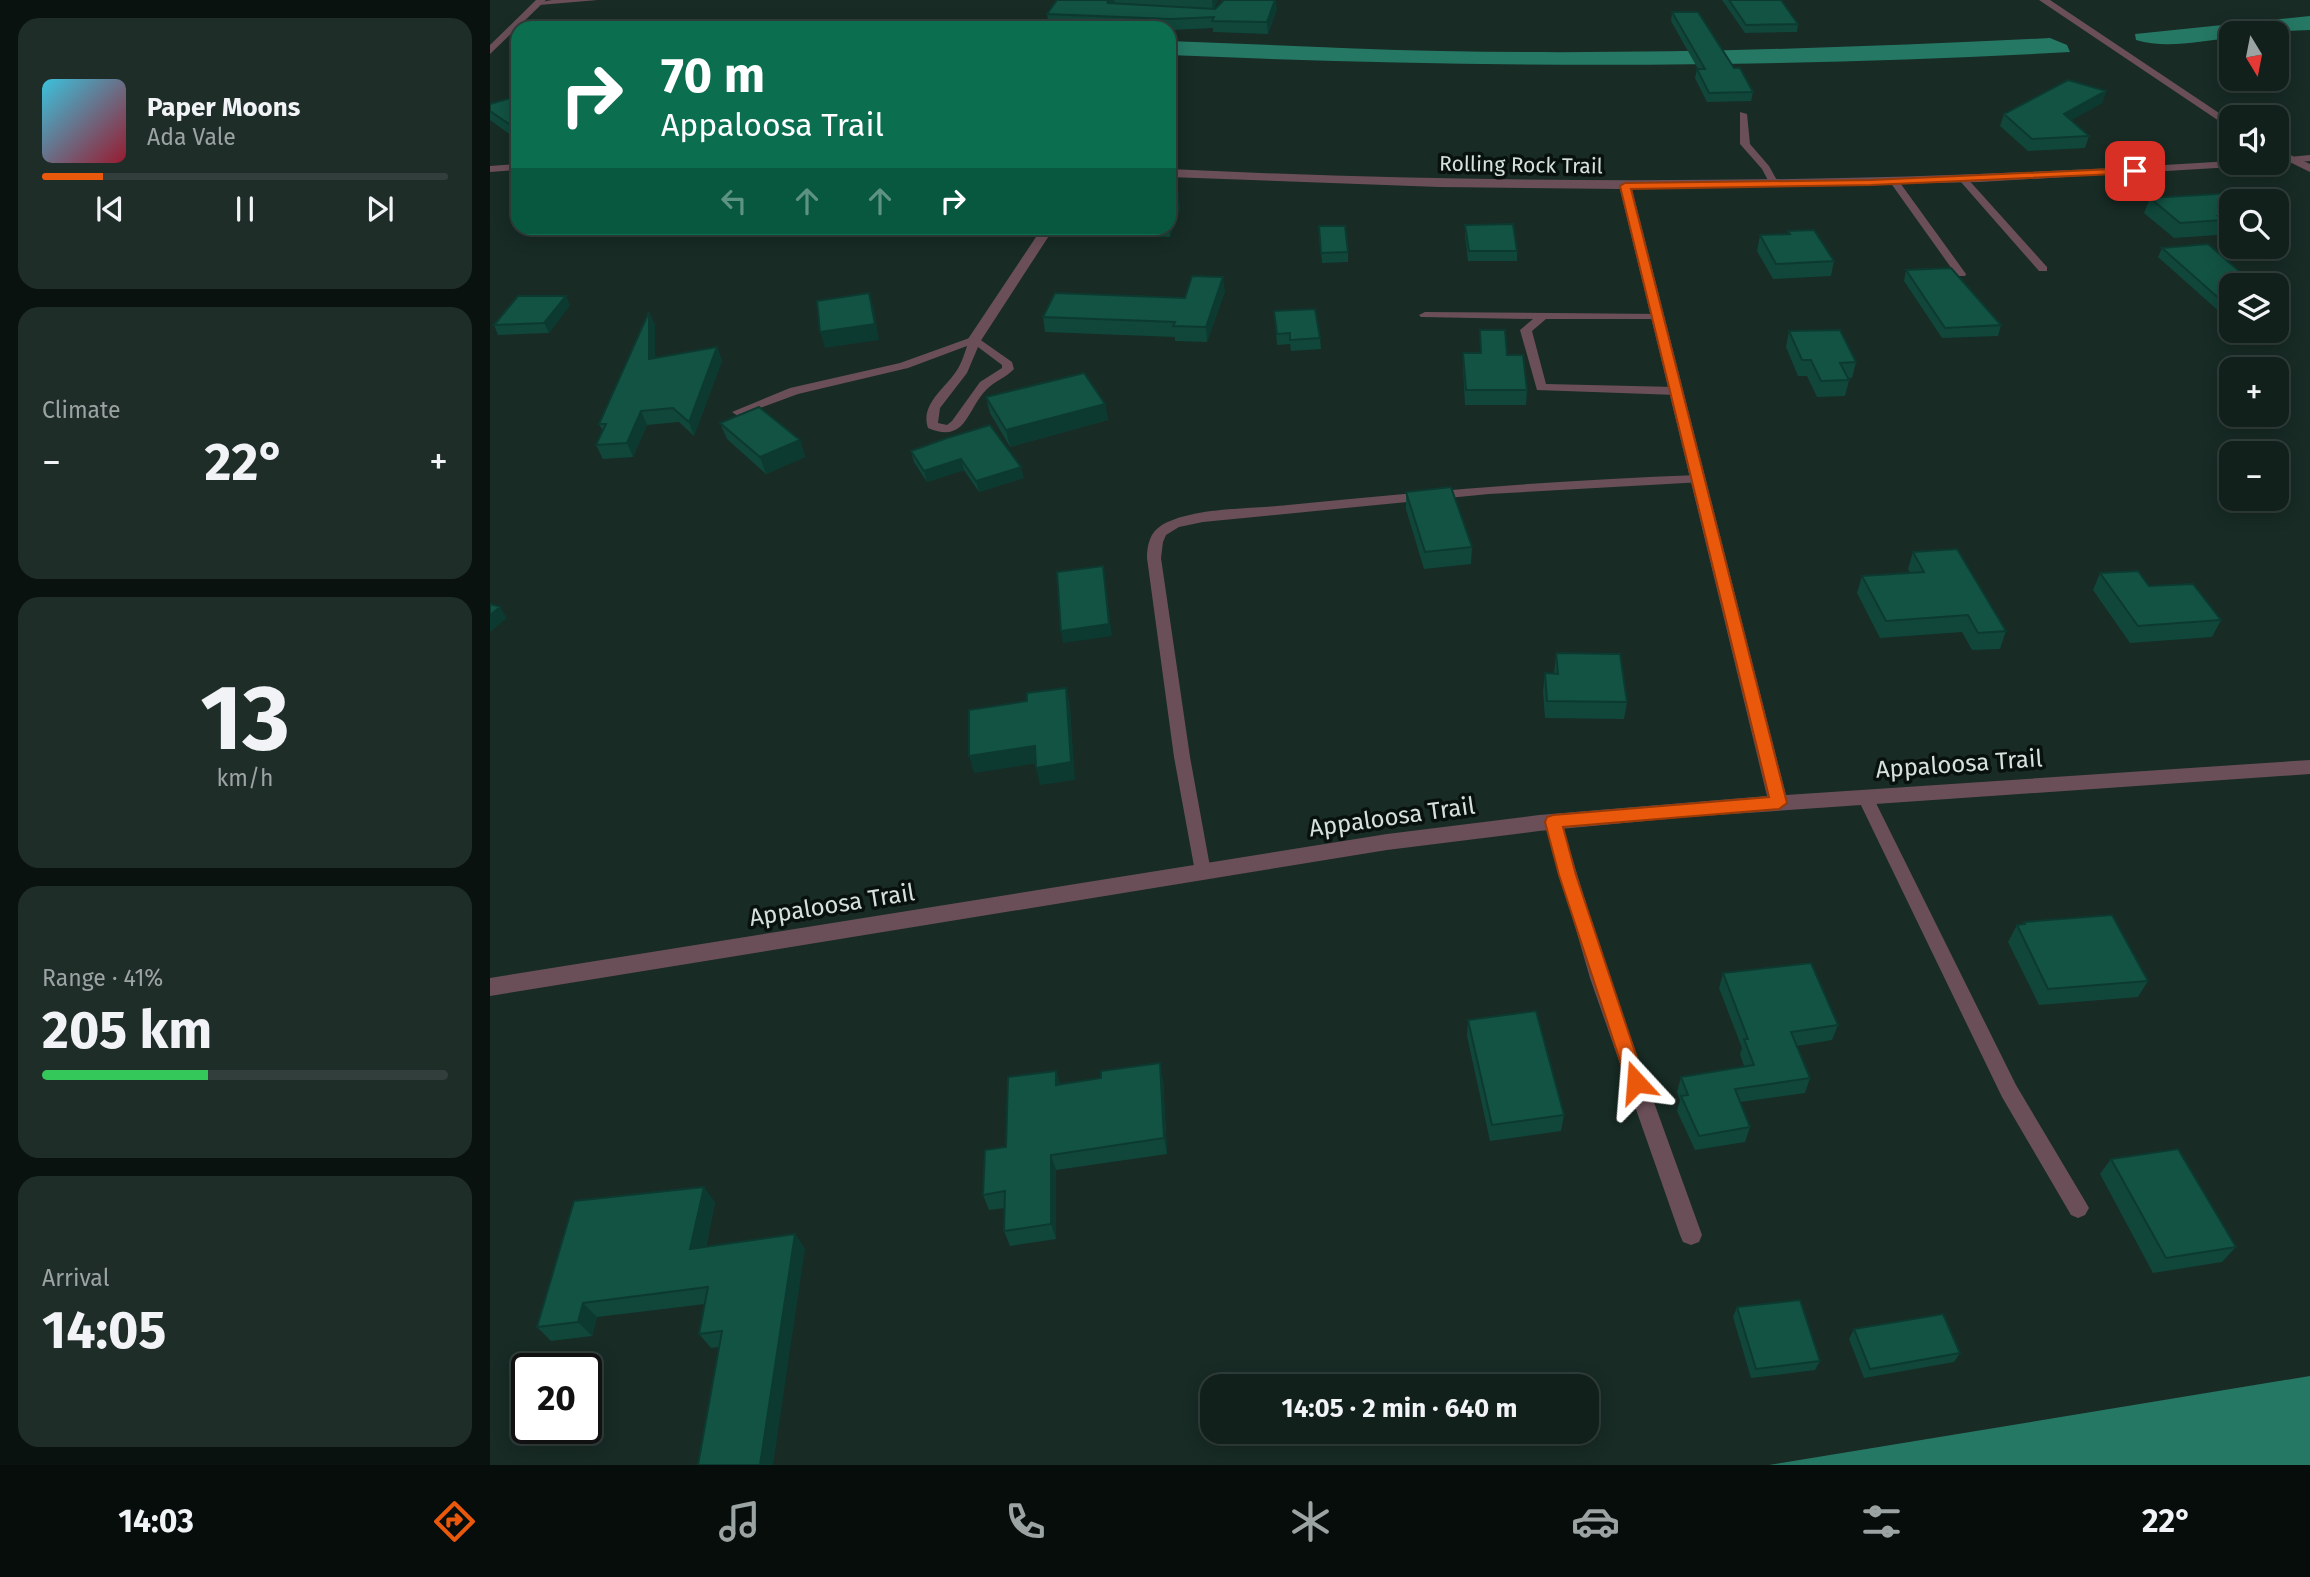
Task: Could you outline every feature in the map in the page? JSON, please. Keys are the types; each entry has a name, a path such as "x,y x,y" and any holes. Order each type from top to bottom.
{"street":[{"path":"2044,0 2219,118"},
{"path":"520,21 540,1"},
{"path":"490,51 511,30"},
{"path":"2291,160 2310,158"},
{"path":"2291,160 2310,169"},
{"name":"Rolling Rock Trail","path":"1176,173 1374,181 1625,186 1895,182 2219,165"},
{"path":"490,169 511,168"},
{"path":"1625,186 1779,803"},
{"path":"975,339 1043,235"},
{"name":"Appaloosa Trail","path":"490,987 1387,842 1553,822 1779,803 2310,767"}],"lane":[{"path":"540,1 594,0"},
{"path":"1743,114 1745,144 1766,168 1774,184"},
{"path":"1963,179 2043,269"},
{"path":"1895,182 1961,274"},
{"path":"1425,315 1658,316"},
{"path":"1543,316 1526,330 1541,387 1676,391"},
{"path":"975,339 1003,359 1008,364 1008,369 983,386 962,421 948,428 936,428 932,425 931,418 934,408 964,368 975,339"},
{"path":"738,412 794,391 904,366 975,339"},
{"path":"1202,872 1182,757 1154,558 1154,546 1165,529 1176,524 1211,518 1414,496 1577,482 1698,479"},
{"path":"1865,797 2009,1091 2078,1208"},
{"path":"1553,822 1602,983 1652,1132 1692,1235"}],"shaded area":[{"path":"2310,16 2310,30 2289,31 2289,21 2261,21"},
{"path":"2219,25 2219,39 2196,42 2147,43 2136,40 2135,34"},
{"path":"2050,38 2067,45 2070,52 1957,58 1620,65 1176,55 1176,41 1516,52 1821,48"},
{"path":"2310,1376 2310,1465 1769,1465"}],"building":[{"path":"1057,0 1107,0 1108,3 1215,9 1224,0 1275,0 1267,22 1212,21 1214,17 1171,19 1047,14"},
{"path":"1729,0 1781,0 1798,24 1746,25"},
{"path":"1672,12 1698,12 1734,68 1740,68 1753,92 1709,93 1697,69 1705,69"},
{"path":"2068,80 2106,91 2064,114 2089,136 2032,139 2004,114"},
{"path":"511,98 511,124 490,111 490,104"},
{"path":"2219,194 2219,220 2180,223 2150,198"},
{"path":"1513,224 1517,251 1469,251 1465,225"},
{"path":"1319,226 1345,226 1348,252 1321,253"},
{"path":"1814,230 1834,261 1776,264 1760,235 1790,234 1788,231"},
{"path":"2208,244 2219,254 2219,259 2225,259 2241,273 2219,273 2219,298 2162,248"},
{"path":"1951,268 2001,325 1945,328 1906,270"},
{"path":"1192,276 1223,277 1206,327 1173,326 1175,322 1043,317 1055,293 1185,298"},
{"path":"869,293 875,324 820,332 817,301"},
{"path":"518,296 566,296 544,323 494,325"},
{"path":"1315,309 1320,338 1290,340 1290,333 1277,334 1274,311"},
{"path":"649,312 649,359 717,347 689,422 673,408 641,411 627,443 596,445 606,424 599,424"},
{"path":"1480,330 1505,330 1507,355 1523,355 1527,390 1466,390 1463,353 1481,353"},
{"path":"1840,330 1856,362 1840,363 1849,380 1821,381 1811,360 1802,360 1789,331"},
{"path":"1084,373 1105,404 1006,430 986,397"},
{"path":"759,407 800,440 760,457 720,423"},
{"path":"990,425 1021,467 976,481 961,459 924,471 911,451 947,438"},
{"path":"1451,487 1472,547 1425,552 1406,492"},
{"path":"1957,549 2006,631 1978,633 1968,615 1886,621 1862,576 1924,572 1913,552"},
{"path":"1103,566 1109,624 1061,631 1057,572"},
{"path":"2138,571 2149,586 2193,584 2221,620 2138,626 2100,573"},
{"path":"490,604 500,607 490,615"},
{"path":"1556,653 1620,654 1627,702 1547,701 1545,673 1558,674"},
{"path":"1066,688 1071,762 1036,768 1035,746 969,756 969,710 1027,701 1027,693"},
{"path":"2112,915 2148,981 2048,989 2017,925 2025,924 2024,922"},
{"path":"1811,963 1838,1025 1791,1032 1810,1078 1735,1089 1750,1127 1699,1136 1681,1096 1688,1095 1681,1077 1754,1065 1744,1039 1748,1039 1723,973"},
{"path":"1536,1011 1564,1115 1492,1125 1468,1020"},
{"path":"1160,1063 1164,1138 1051,1155 1051,1224 1004,1231 1005,1191 983,1195 985,1150 1006,1147 1008,1077 1056,1071 1056,1085 1101,1078 1101,1071"},
{"path":"2178,1149 2236,1247 2166,1258 2111,1159"},
{"path":"704,1187 690,1249 795,1234 760,1465 698,1465 722,1331 699,1334 708,1287 583,1303 578,1322 537,1327 574,1201"},
{"path":"1800,1300 1820,1361 1756,1369 1737,1307"},
{"path":"1943,1314 1960,1353 1870,1369 1854,1329"}],"route":[{"path":"1636,1082 1567,875 1553,822 1779,803 1625,186 1871,183 2135,171"}]}
